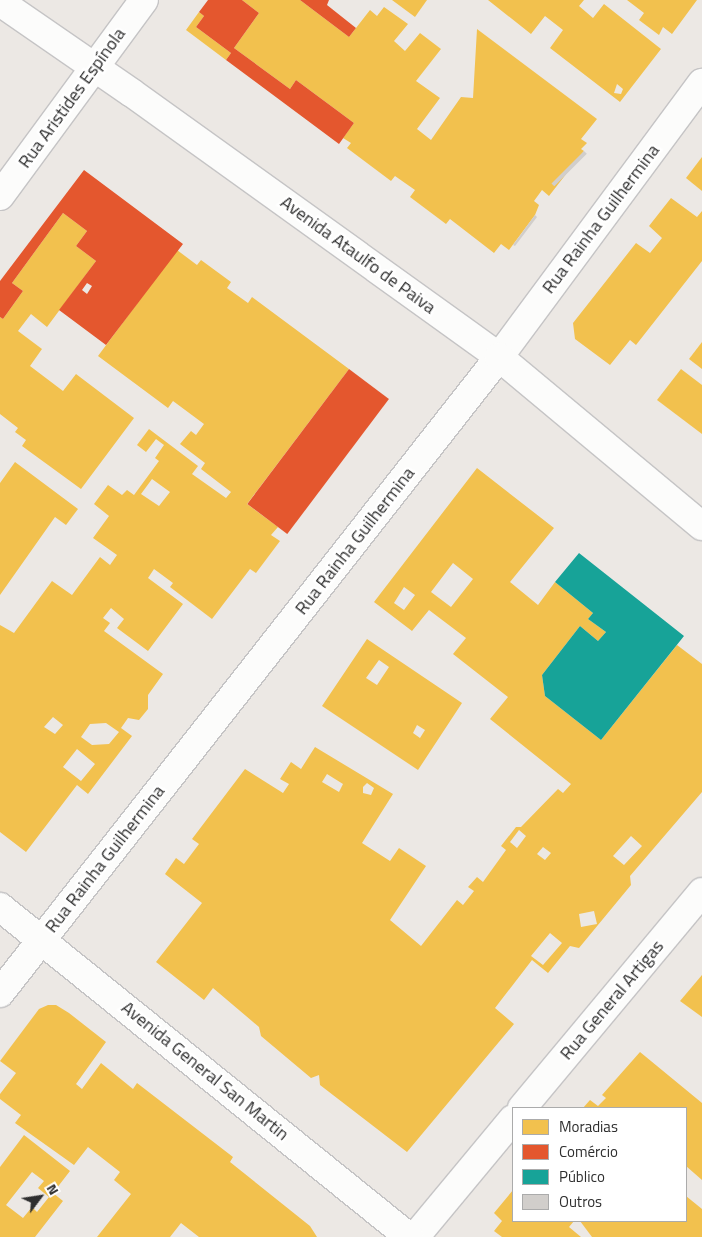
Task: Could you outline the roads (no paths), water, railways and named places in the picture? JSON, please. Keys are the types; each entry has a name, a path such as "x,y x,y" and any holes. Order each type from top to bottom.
{"street":[{"name":"Rua Aristides Espínola","path":"0,196 144,0"},
{"name":"Avenida Ataulfo de Paiva","path":"0,2 94,66 499,356 702,526"},
{"name":"Rua Rainha Guilhermina","path":"0,993 499,356 702,83"},
{"name":"Rua General Artigas","path":"523,1107 702,892"},
{"name":"Avenida General San Martin","path":"0,907 409,1237"},
{"path":"415,1237 512,1120"}]}
